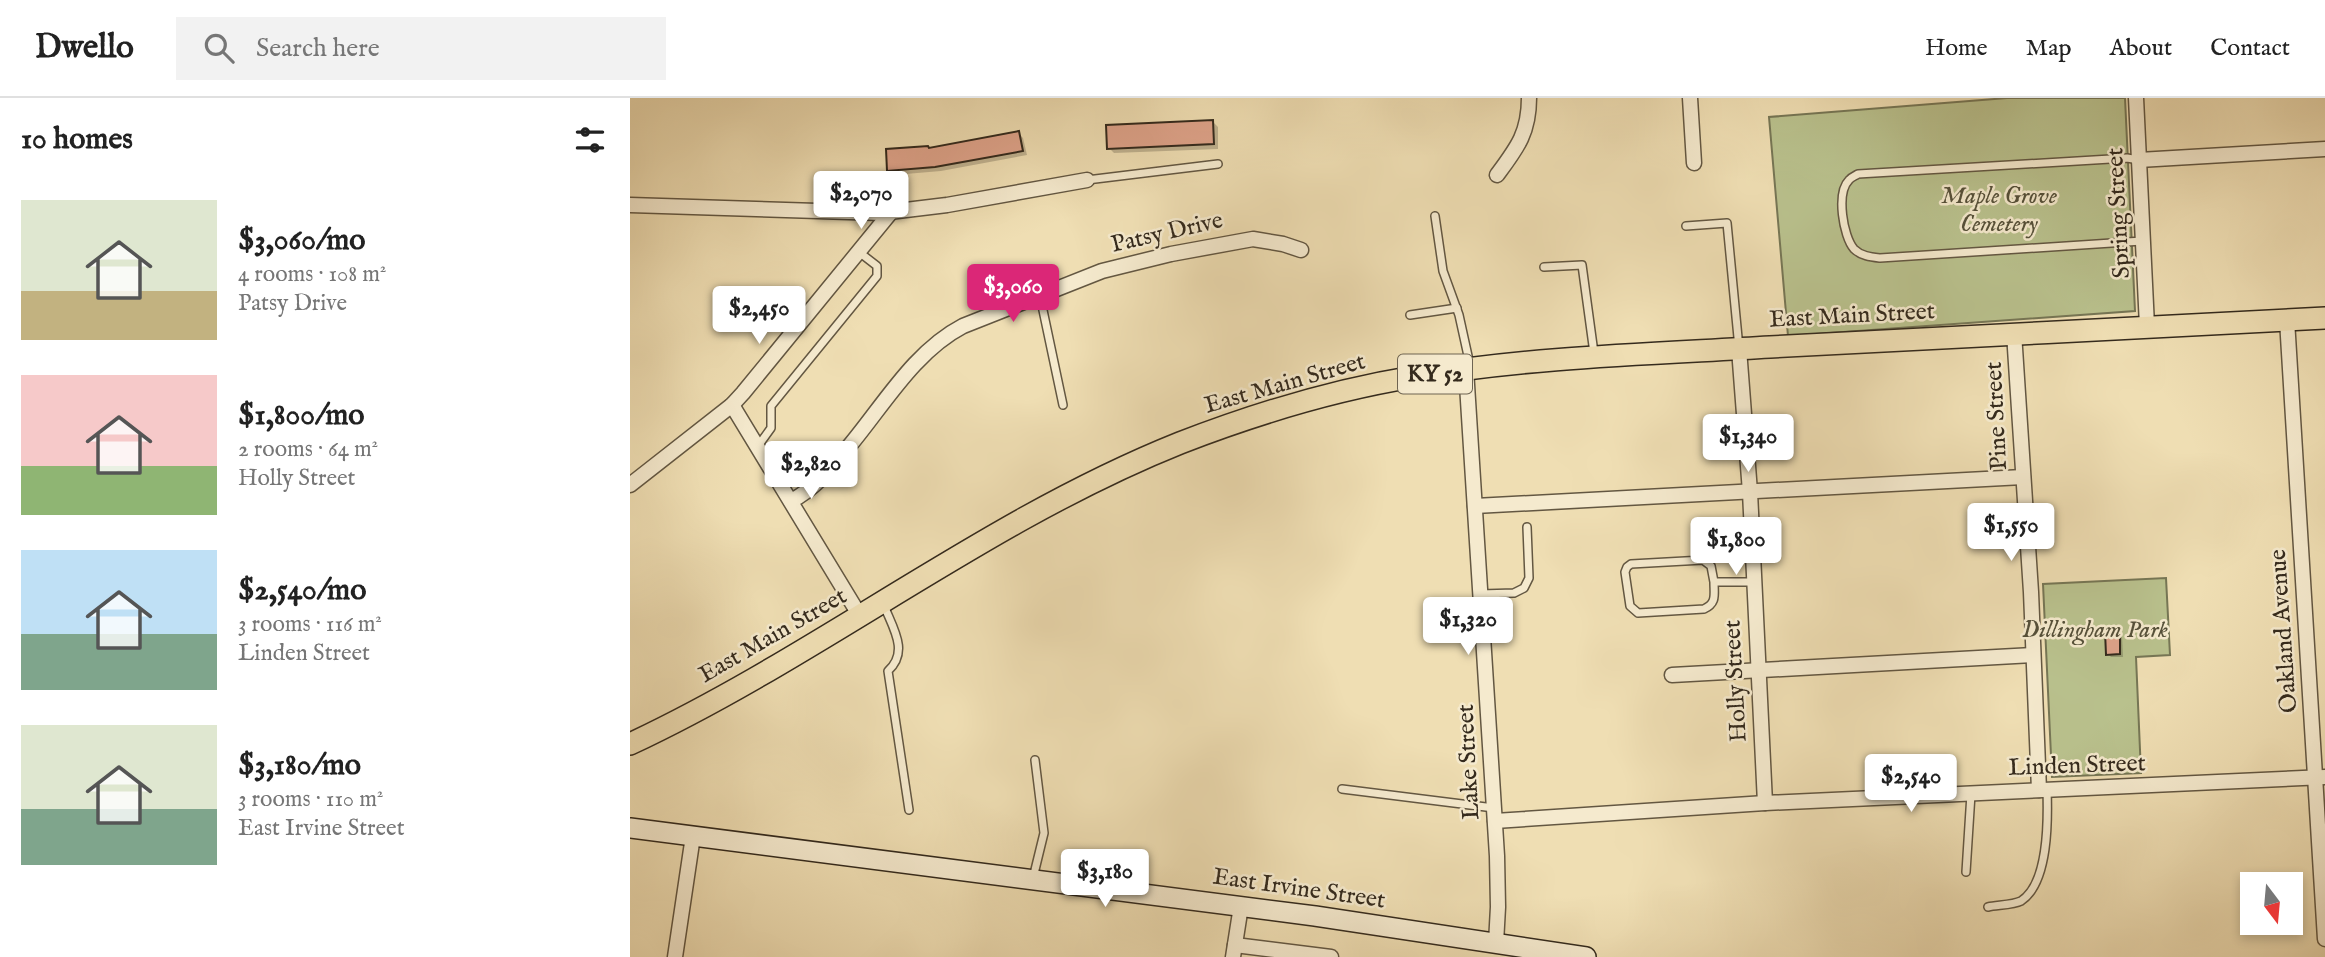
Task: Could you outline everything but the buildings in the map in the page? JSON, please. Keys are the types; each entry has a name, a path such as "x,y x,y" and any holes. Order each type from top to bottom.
{"main road":[{"name":"East Main Street","path":"630,744 746,684 1043,508 1112,472 1183,442 1265,414 1346,391 1469,369 1595,358 2325,318"}],"street":[{"path":"1690,98 1694,163"},
{"name":"Spring Street","path":"2136,98 2147,326"},
{"path":"1497,175 1523,136 1528,124 1529,99"},
{"path":"2139,160 2325,149"},
{"path":"630,205 891,212 1087,180"},
{"path":"630,485 732,405 891,212"},
{"name":"Patsy Drive","path":"791,501 812,487 831,469 936,343 963,326 1125,264 1253,239 1269,240 1301,250"},
{"name":"Oakland Avenue","path":"2287,320 2321,777 2325,939"},
{"name":"Pine Street","path":"2014,333 2043,790"},
{"name":"Holly Street","path":"1739,349 1750,492 1765,803"},
{"name":"Lake Street","path":"1469,369 1495,815 1498,907 1496,943"},
{"path":"732,405 860,616"},
{"path":"1475,506 2023,477"},
{"path":"1672,675 2034,655"},
{"name":"Linden Street","path":"1495,815 2321,777"},
{"name":"East Irvine Street","path":"630,828 1241,906 1586,957"},
{"path":"675,957 693,836"},
{"path":"1241,906 1234,951 1331,957"}],"lane":[{"path":"2139,160 2127,158 1858,174 1847,181 1842,210 1845,230 1854,248 1865,256 1873,257 2142,240"},
{"path":"1087,180 1218,164"},
{"path":"1435,216 1443,271 1457,308 1469,369"},
{"path":"1686,226 1727,223 1739,349"},
{"path":"758,446 771,428 771,406 877,276 877,266 859,252"},
{"path":"1544,267 1582,265 1595,358"},
{"path":"1040,295 1063,405"},
{"path":"1410,315 1457,308"},
{"path":"1481,594 1514,593 1524,588 1529,578 1527,527"},
{"path":"1703,560 1711,566 1714,582 1715,600 1711,606 1704,609 1638,613 1630,606 1625,572 1632,564 1703,560"},
{"path":"1714,582 1754,582"},
{"path":"883,602 900,649 897,663 888,671 909,810"},
{"path":"1033,879 1044,833 1035,760"},
{"path":"1342,789 1495,815"},
{"path":"1988,907 2021,901 2035,884 2044,857 2049,824 2043,790"},
{"path":"1966,872 1971,793"}],"green space":[{"name":"Maple Grove Cemetery","path":"2007,98 2125,98 2135,311 1788,336 1769,117"},
{"name":"Dillingham Park","path":"2166,578 2170,655 2136,657 2141,773 2052,777 2043,584"}]}
